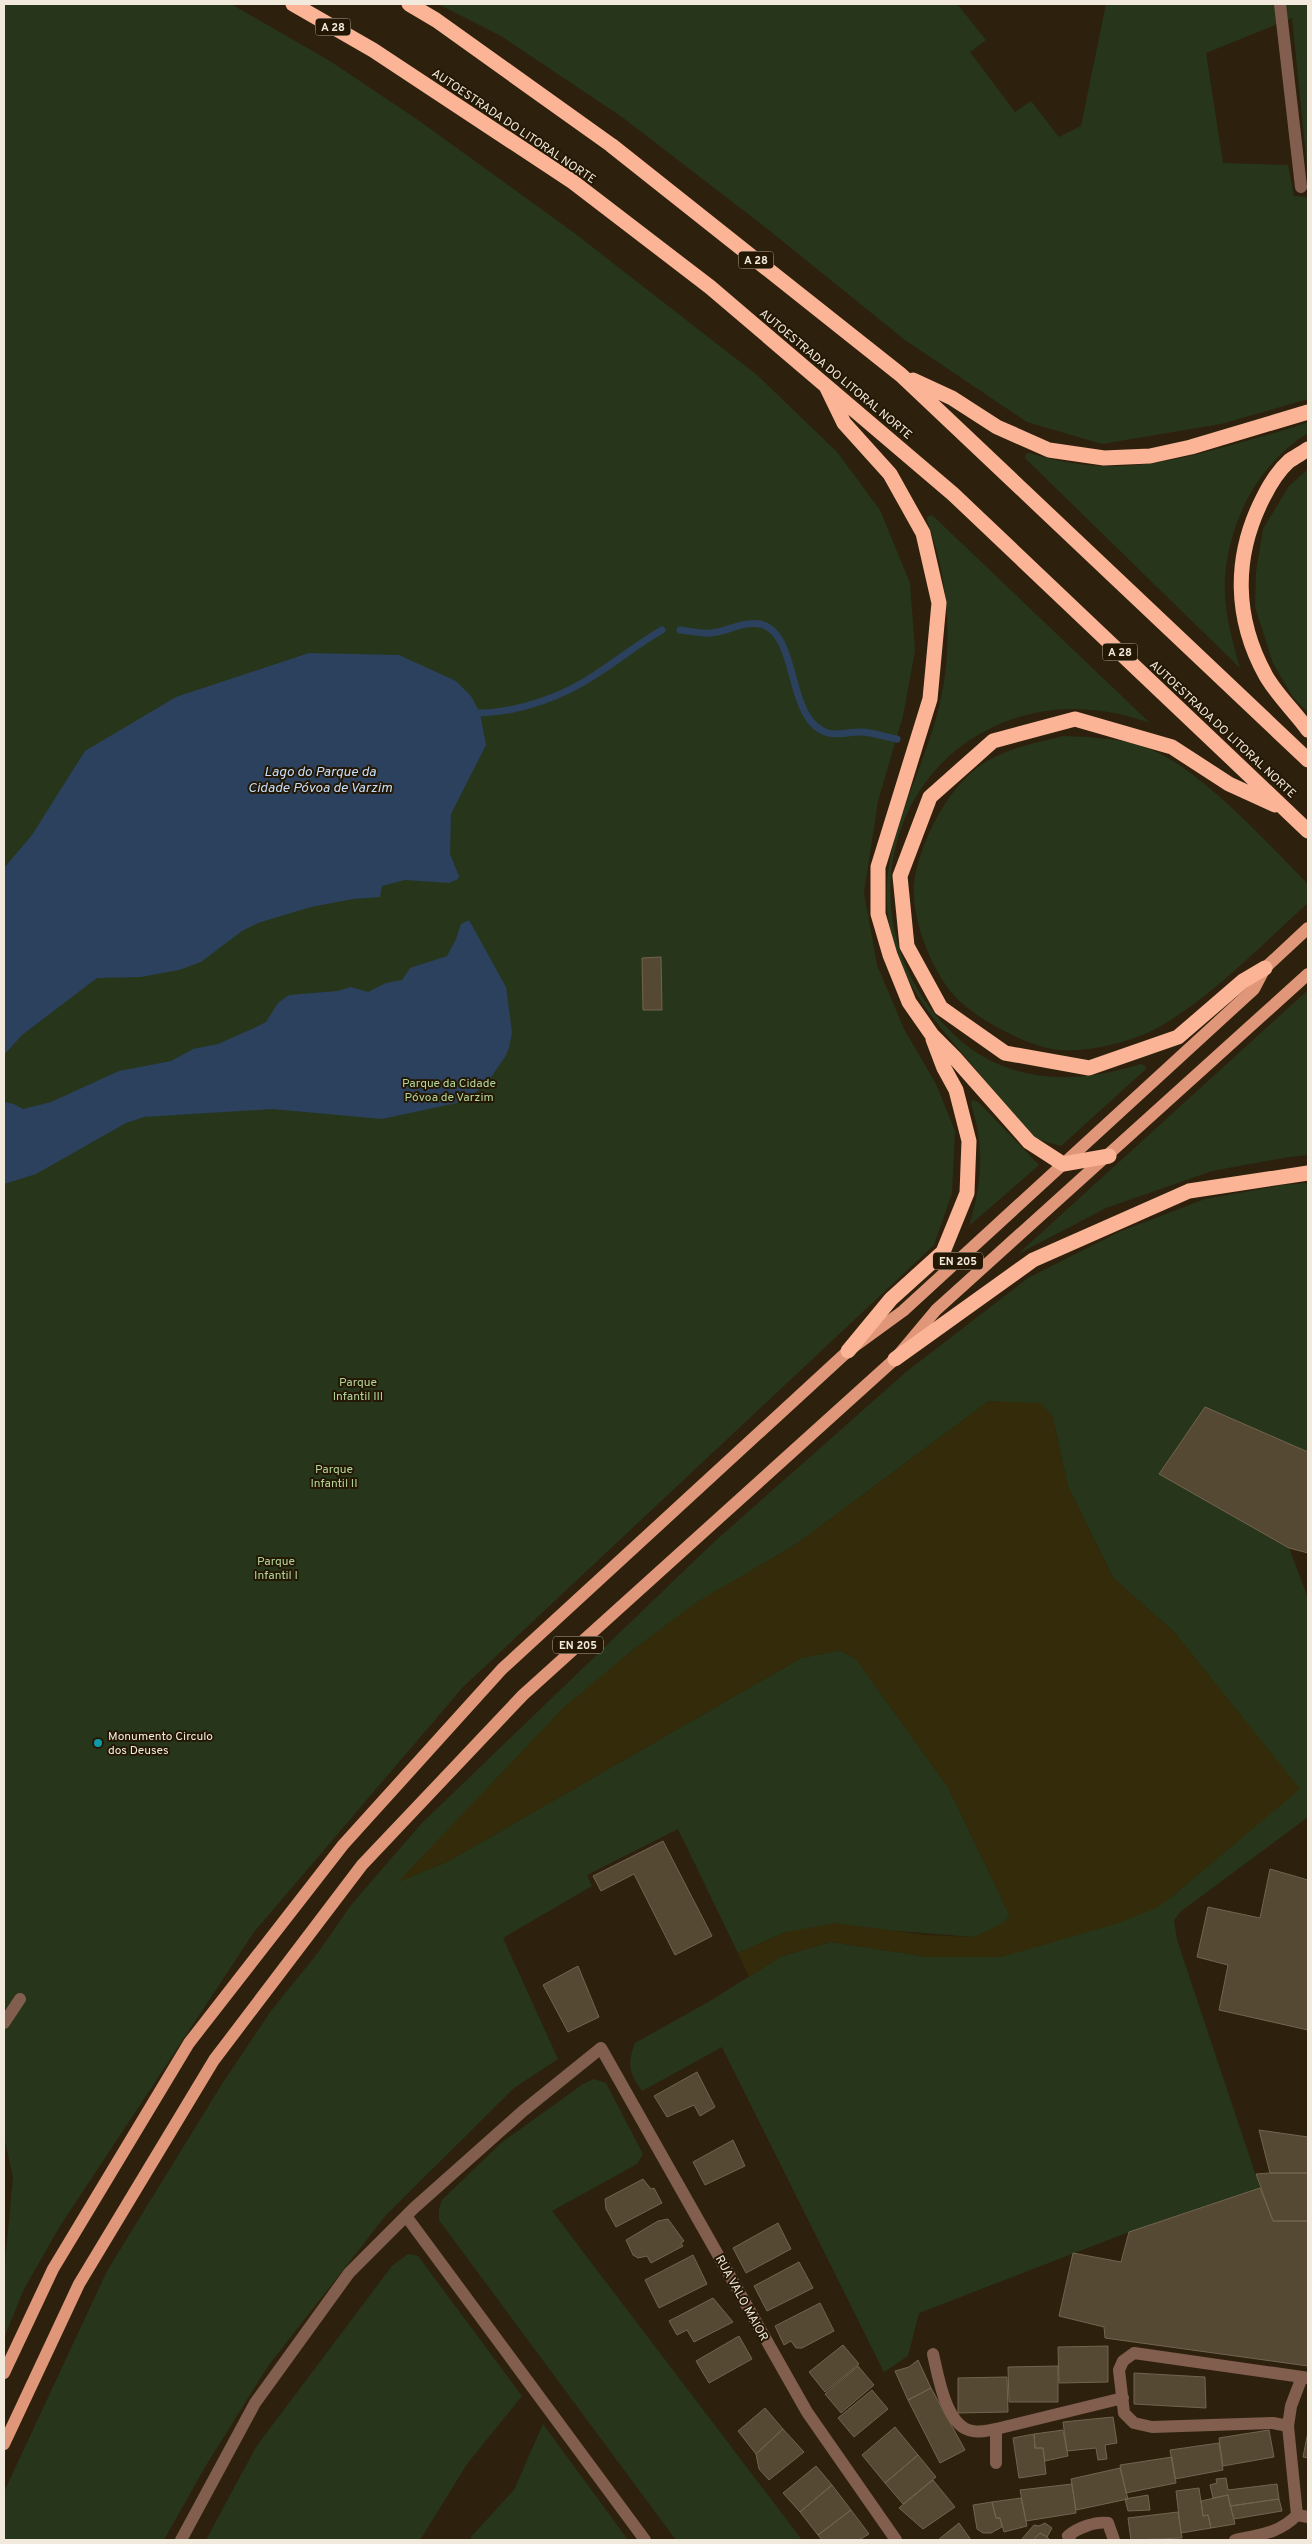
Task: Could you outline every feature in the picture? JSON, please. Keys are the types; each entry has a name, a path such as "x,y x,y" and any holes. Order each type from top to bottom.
{"highway":[{"name":"AUTOESTRADA DO LITORAL NORTE","path":"293,4 373,50 573,182 710,286 953,494 1308,831"},
{"name":"A 28","path":"409,4 444,26 610,146 901,375 1308,760"},
{"path":"901,375 952,398 997,428 1049,450 1104,458 1150,456 1190,447 1308,412"},
{"path":"824,382 844,424 890,474 923,533 938,603 930,699 878,867 878,914 890,955 910,1002 932,1035 954,1057 1029,1142 1063,1164 1109,1156"},
{"path":"1308,449 1288,462 1267,490 1254,517 1243,550 1240,598 1250,639 1267,677 1308,730"},
{"path":"1265,968 1244,981 1178,1037 1089,1068 1005,1053 942,1008 907,946 900,876 930,797 993,741 1075,719 1172,747 1229,784 1286,810"},
{"path":"848,1350 891,1299 943,1252 967,1193 970,1141 956,1090 944,1068 932,1035"},
{"path":"895,1359 1042,1256 1189,1191 1308,1173"}],"main road":[{"name":"EN 205","path":"4,2373 53,2269 189,2043 343,1845 502,1669 848,1350 904,1311 1254,989 1265,968 1307,930"},
{"name":"EN 205","path":"4,2444 79,2284 214,2060 362,1865 523,1695 895,1359 936,1310 1109,1156 1308,974"}],"street":[{"path":"1280,4 1301,187"},
{"path":"4,2024 20,1999"},
{"name":"RUA VALO MAIOR","path":"406,2216 522,2111 601,2048 807,2412 896,2540"},
{"path":"181,2540 255,2403 349,2273 406,2216 645,2540"},
{"path":"1235,2540 1271,2533 1303,2516 1288,2426 1291,2406 1305,2378 1134,2353 1123,2361 1119,2370 1124,2413 1134,2423 1152,2427 1273,2423 1288,2426"},
{"path":"932,2354 946,2403 957,2422 972,2432 996,2429 1123,2398"},
{"path":"996,2429 996,2463"},
{"path":"1070,2540 1068,2536 1074,2530 1102,2522 1108,2523 1114,2540"}],"green space":[{"name":"Parque da Cidade Póvoa de Varzim","path":"4,4 231,4 330,61 418,120 573,232 757,375 837,452 880,510 910,583 915,651 903,716 878,801 864,893 877,965 904,1029 936,1084 955,1131 952,1193 934,1245 463,1687 254,1932 60,2226 24,2289 4,2338 4,2275 13,2177 4,2137"},
{"path":"438,4 957,4 986,40 970,52 1015,112 1031,101 1059,137 1081,126 1106,4 1308,4 1308,175 1292,18 1206,53 1223,163 1288,165 1294,196 1308,197 1308,399 1221,424 1102,444 1027,422 905,340 765,227 622,117 501,36"},
{"path":"1308,422 1308,433 1291,445 1261,477 1240,515 1233,535 1225,578 1225,601 1240,668 1025,458 1026,454 1030,453 1081,464 1129,466 1153,463 1202,453"},
{"path":"1308,469 1308,712 1294,699 1273,663 1255,607 1256,572 1263,529 1289,486"},
{"path":"932,515 1150,723 1108,712 1087,709 1065,709 1044,711 1024,716 1003,722 983,732 949,756 923,786 904,821 893,858 890,897 896,936 909,974 931,1009 949,1030 969,1048 1005,1067 1033,1075 1049,1077 1095,1075 1141,1064 1145,1066 1146,1069 1061,1146 1037,1139 1025,1130 941,1028 912,987 898,957 890,927 887,898 894,842 932,732 939,706 947,652 948,625 942,572 927,520 927,517"},
{"path":"1063,736 1093,737 1122,741 1142,746 1163,755 1185,769 1230,806 1308,884 1308,903 1231,974 1190,1007 1137,1037 1116,1044 1081,1050 1060,1050 1033,1044 988,1022 962,1003 945,983 930,957 919,927 914,897 915,875 919,859 932,827 953,792 967,776 984,763 1001,754"},
{"path":"1308,990 1308,1155 1212,1171 1106,1208 1018,1254"},
{"path":"972,1100 978,1102 1039,1165 969,1226 977,1195 980,1165 980,1150 971,1104"},
{"path":"1308,1183 1308,1452 1205,1407 1159,1473 1289,1548 1308,1598 1308,1817 1180,1912 1174,1920 1177,1940 1260,2188 1129,2232 919,2313 908,2356 884,2372 722,2047 642,2091 634,2079 630,2063 635,2043 710,2001 782,1956 831,1942 929,1957 1001,1957 1170,1898 1299,1789 1174,1632 1113,1578 1068,1486 1052,1415 1009,1403 989,1401 795,1545 695,1604 629,1653 400,1881 447,1862 801,1658 840,1650 856,1659 948,1787 1010,1916 1002,1924 974,1937 886,1930 786,1932 738,1953 678,1829 587,1875 592,1886 503,1938 558,2059 514,2088 386,2215 268,2366 205,2467 164,2540 4,2540 4,2492 107,2271 222,2084 271,2011 320,1950 351,1905 422,1823 714,1542 906,1372 1028,1278 1119,1232 1205,1199 1283,1185"},
{"path":"594,2079 606,2083 643,2154 637,2164 552,2211 802,2540 676,2540 439,2220 439,2209 442,2200 501,2143 583,2084"},
{"path":"408,2254 418,2256 522,2396 467,2464 420,2540 206,2540 256,2447 392,2266"},
{"path":"543,2424 628,2540 471,2540 471,2537 514,2490"}],"sand":[{"path":"989,1401 1040,1403 1052,1415 1068,1486 1113,1578 1174,1632 1300,1789 1170,1898 1156,1908 1119,1923 1001,1957 929,1957 831,1942 782,1956 749,1977 738,1953 786,1932 836,1923 925,1935 974,1937 1002,1924 1010,1916 948,1787 856,1659 840,1650 801,1658 447,1862 398,1882 562,1709 629,1653 695,1603 795,1545"}],"water":[{"name":"Lago do Parque da Cidade Póvoa de Varzim","path":"309,653 399,655 456,681 471,696 480,713 486,745 451,814 450,854 459,876 458,879 449,883 405,880 382,886 380,897 353,899 311,907 258,923 242,931 201,962 179,970 141,977 97,978 22,1035 4,1055 4,868 32,835 85,751 176,697"},
{"path":"469,920 506,987 512,1032 505,1057 489,1080 466,1101 382,1119 272,1109 144,1117 126,1123 36,1174 4,1184 4,1102 14,1104 23,1109 51,1102 119,1071 171,1061 193,1049 218,1044 266,1022 278,1003 289,995 337,991 351,987 368,992 386,983 402,980 410,968 447,956 461,924"}],"building":[{"path":"661,957 662,1010 643,1010 642,958"},
{"path":"1205,1407 1308,1452 1308,1553 1289,1548 1159,1474"},
{"path":"663,1841 712,1936 675,1955 634,1874 601,1891 593,1876"},
{"path":"1270,1869 1308,1880 1308,2030 1219,2010 1228,1965 1197,1957 1208,1907 1260,1918"},
{"path":"578,1966 599,2017 568,2032 543,1985"},
{"path":"697,2072 715,2107 700,2116 694,2105 667,2117 654,2096"},
{"path":"1259,2130 1308,2137 1308,2173 1270,2173"},
{"path":"733,2140 745,2166 705,2185 693,2162"},
{"path":"1308,2173 1308,2221 1273,2221 1256,2174"},
{"path":"643,2179 651,2189 654,2188 662,2203 616,2227 606,2209 605,2199"},
{"path":"1260,2188 1273,2221 1308,2221 1308,2366 1105,2338 1104,2327 1059,2316 1073,2253 1121,2262 1129,2232"},
{"path":"668,2219 684,2241 681,2243 683,2246 651,2263 647,2256 638,2258 633,2255 626,2240 658,2221"},
{"path":"778,2223 791,2249 746,2273 733,2248"},
{"path":"693,2255 707,2284 659,2308 645,2280"},
{"path":"799,2262 813,2288 767,2311 754,2286"},
{"path":"713,2298 733,2322 694,2342 687,2330 677,2335 669,2321"},
{"path":"820,2303 834,2331 802,2348 796,2348 791,2341 784,2345 775,2326"},
{"path":"739,2336 752,2359 709,2383 696,2361"},
{"path":"843,2345 859,2364 825,2392 809,2372"},
{"path":"1108,2346 1108,2382 1059,2383 1058,2347"},
{"path":"918,2360 931,2388 908,2400 895,2371 909,2367"},
{"path":"858,2366 874,2385 841,2413 825,2394"},
{"path":"1058,2366 1058,2402 1009,2402 1008,2367"},
{"path":"1134,2373 1205,2377 1206,2408 1134,2404"},
{"path":"1007,2377 1008,2412 958,2413 958,2378"},
{"path":"931,2388 965,2450 940,2463 908,2400"},
{"path":"872,2390 888,2409 854,2437 838,2418"},
{"path":"765,2408 783,2429 756,2454 738,2431"},
{"path":"1113,2417 1117,2443 1105,2445 1107,2459 1098,2460 1096,2448 1067,2451 1063,2422"},
{"path":"895,2427 918,2455 885,2483 862,2455"},
{"path":"783,2429 804,2452 769,2480 759,2469 756,2454"},
{"path":"1063,2430 1068,2456 1045,2461 1043,2448 1035,2448 1034,2434"},
{"path":"1269,2430 1274,2457 1223,2466 1219,2438"},
{"path":"1308,2432 1308,2458 1303,2457"},
{"path":"1034,2434 1035,2448 1043,2448 1046,2474 1019,2478 1013,2438"},
{"path":"1219,2443 1223,2470 1175,2479 1170,2450"},
{"path":"918,2455 936,2477 903,2504 885,2483"},
{"path":"1172,2457 1176,2483 1126,2493 1120,2465"},
{"path":"816,2466 832,2485 800,2512 783,2493"},
{"path":"1120,2468 1128,2499 1076,2510 1071,2479"},
{"path":"1226,2478 1228,2490 1277,2484 1279,2499 1230,2506 1228,2495 1213,2498 1210,2485 1217,2483 1216,2479"},
{"path":"933,2480 955,2507 923,2529 899,2508"},
{"path":"1072,2484 1076,2513 1026,2521 1020,2490"},
{"path":"832,2485 851,2510 818,2535 800,2512"},
{"path":"1199,2488 1203,2516 1208,2515 1211,2528 1181,2533 1176,2491"},
{"path":"1148,2495 1150,2510 1128,2511 1125,2499"},
{"path":"1228,2495 1235,2524 1211,2528 1208,2515 1203,2516 1201,2501"},
{"path":"1021,2498 1027,2526 1004,2532 1000,2518 996,2518 992,2502"},
{"path":"1279,2499 1282,2511 1234,2519 1230,2506"},
{"path":"992,2502 996,2518 1000,2518 1002,2527 991,2533 983,2533 977,2529 973,2505"},
{"path":"851,2510 869,2534 859,2540 822,2540 818,2535"},
{"path":"1178,2512 1182,2538 1131,2540 1128,2518"},
{"path":"959,2523 971,2540 938,2540"},
{"path":"1045,2523 1052,2528 1047,2537 1040,2533 1033,2540 1021,2540 1034,2525 1039,2526"},
{"path":"1040,2533 1047,2537 1050,2540 1033,2540"}],"waterway":[{"path":"680,630 711,633 753,623 773,630 788,659 805,712 814,725 832,734 863,732 897,739"},
{"path":"480,713 511,710 557,696 606,668 662,630"}],"place":[{"name":"Monumento Circulo dos Deuses","path":"98,1743"}],"park label":[{"name":"Parque Infantil III","path":"358,1389"},
{"name":"Parque Infantil II","path":"334,1476"},
{"name":"Parque Infantil I","path":"276,1568"}]}
